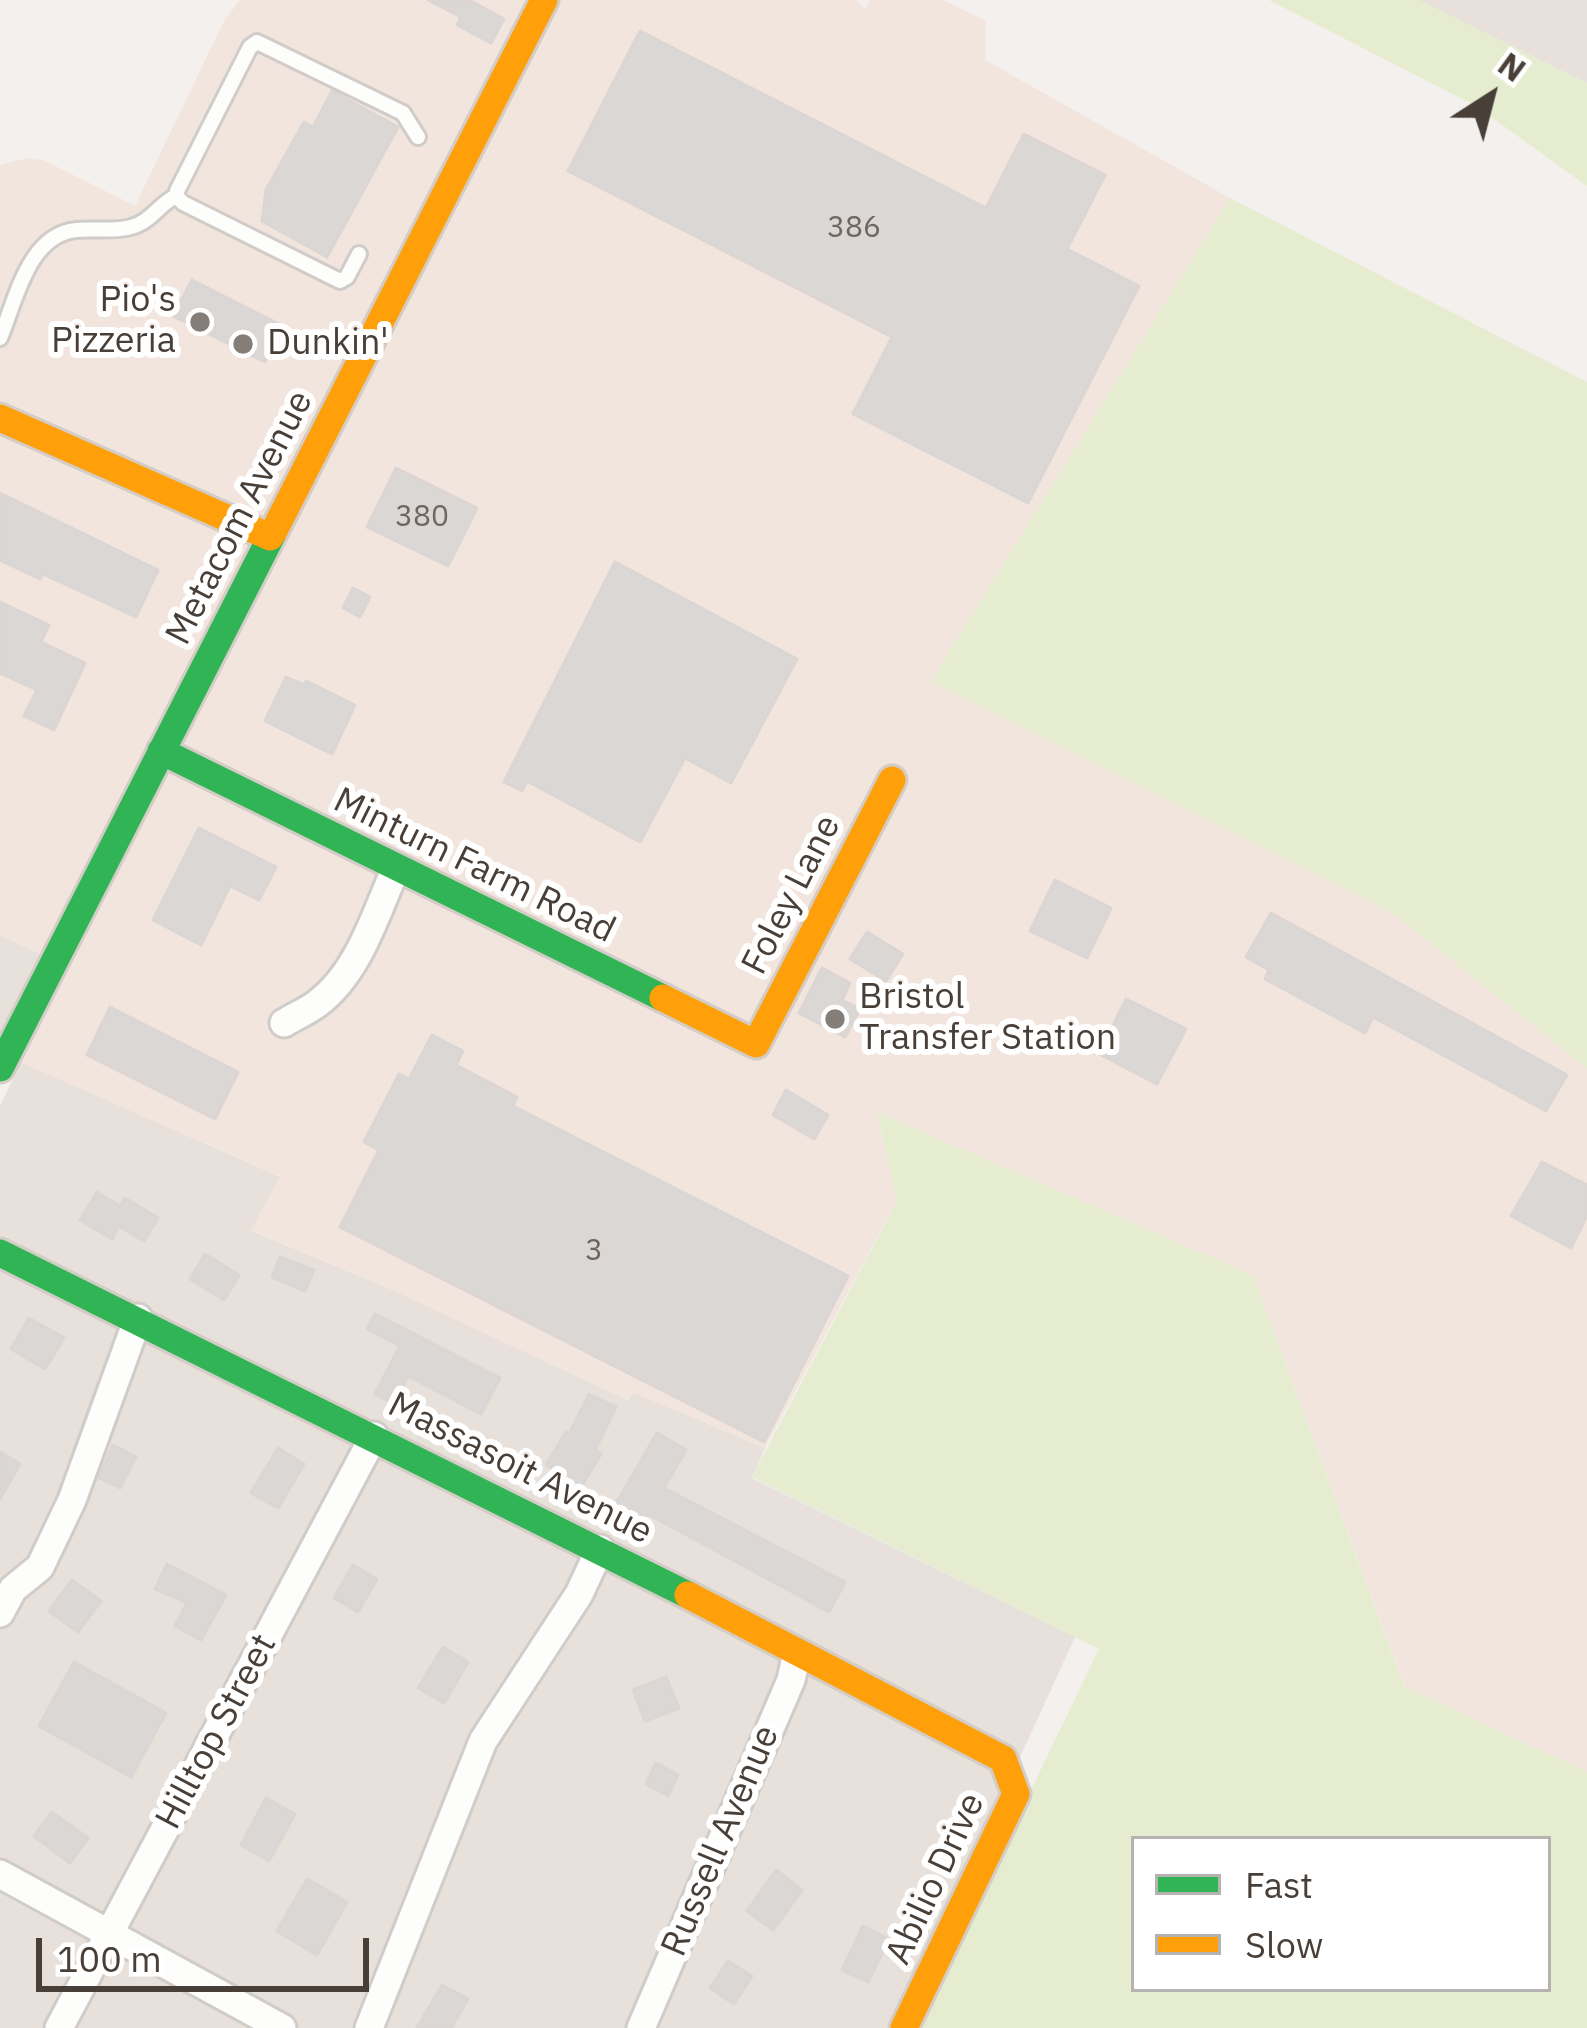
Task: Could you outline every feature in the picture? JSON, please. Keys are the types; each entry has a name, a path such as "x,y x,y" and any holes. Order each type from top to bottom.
{"street":[{"name":"Metacom Avenue","path":"0,1068 544,0"},
{"path":"0,418 270,537"},
{"name":"Minturn Farm Road","path":"161,751 756,1043"},
{"name":"Foley Lane","path":"756,1043 892,780"},
{"path":"284,1023 320,1003 345,972 397,868"},
{"name":"Massasoit Avenue","path":"0,1252 600,1549 1003,1759"},
{"path":"0,1613 13,1589 40,1567 72,1500 138,1318"},
{"name":"Hilltop Street","path":"58,2028 374,1436"},
{"path":"369,2028 483,1741 579,1594 600,1549"},
{"name":"Russell Avenue","path":"641,2028 782,1701 797,1653"},
{"name":"Abilio Drive","path":"904,2028 1016,1794 1003,1759"},
{"path":"0,1874 282,2028"}],"lane":[{"path":"0,338 35,254 53,235 129,228 151,218 176,196 250,47 257,42 403,113 418,137"},
{"path":"176,196 340,281 359,254"}],"shaded area":[{"path":"240,0 856,0 865,8 870,0 943,0 986,21 985,60 1230,198 932,681 1391,912 1587,1068 1587,1772 1405,1687 1253,1275 877,1114 897,1200 765,1448 634,1393 628,1400 393,1290 251,1230 280,1176 0,1053 40,954 0,935 0,165 28,158 43,160 135,206 224,21"},
{"path":"1418,0 1587,0 1587,83"},
{"path":"0,935 40,954 0,1035"},
{"path":"21,1062 281,1177 252,1231 393,1290 628,1400 633,1392 765,1448 752,1478 1075,1637 896,2028 0,2028 0,1106"}],"green space":[{"path":"1269,0 1418,0 1587,83 1587,186 1476,106"},
{"path":"1230,198 1587,382 1587,1068 1391,912 931,681"},
{"path":"877,1112 1253,1275 1404,1686 1587,1772 1587,2028 916,2028 1099,1649 752,1477 897,1201"}],"building":[{"path":"428,0 469,0 504,19 491,43 457,25 461,17"},
{"path":"640,31 986,208 1024,134 1105,175 1067,249 1139,286 1028,503 853,414 892,337 568,171"},
{"path":"332,91 398,127 327,257 262,221 266,190 304,122 313,127"},
{"path":"192,280 283,326 265,362 173,316"},
{"path":"396,468 477,508 448,566 367,527"},
{"path":"0,493 158,570 136,617 43,574 40,579 0,560"},
{"path":"615,562 797,659 731,783 685,758 640,842 527,781 522,791 504,782"},
{"path":"353,588 370,597 360,617 343,608"},
{"path":"0,602 49,625 41,642 85,663 54,730 24,716 37,690 0,673"},
{"path":"286,677 304,685 306,681 355,705 332,754 265,721"},
{"path":"199,828 276,867 259,900 230,886 201,945 153,920"},
{"path":"1055,880 1111,908 1087,958 1030,931"},
{"path":"1271,913 1567,1075 1546,1111 1373,1017 1365,1033 1265,979 1269,970 1246,957"},
{"path":"867,932 903,954 886,981 850,959"},
{"path":"822,968 850,983 842,1000 860,1009 845,1037 799,1013"},
{"path":"1126,999 1186,1029 1157,1084 1099,1054"},
{"path":"110,1007 238,1072 215,1119 87,1055"},
{"path":"432,1035 463,1051 456,1065 517,1097 513,1106 848,1276 764,1442 340,1227 379,1150 364,1142 399,1074 409,1079"},
{"path":"786,1090 828,1115 814,1139 773,1115"},
{"path":"1542,1162 1587,1185 1587,1215 1571,1248 1511,1216"},
{"path":"97,1192 120,1206 125,1198 158,1218 144,1241 119,1226 112,1239 80,1220"},
{"path":"205,1254 239,1275 224,1300 190,1279"},
{"path":"280,1257 314,1270 305,1291 272,1277"},
{"path":"375,1314 500,1378 481,1414 408,1376 394,1404 375,1394 400,1346 367,1329"},
{"path":"29,1318 64,1338 45,1369 11,1349"},
{"path":"589,1394 616,1407 595,1450 601,1454 581,1487 546,1465 566,1432 569,1434"},
{"path":"657,1433 686,1450 664,1488 845,1582 829,1612 648,1514 643,1524 614,1507"},
{"path":"113,1445 136,1457 120,1488 99,1478"},
{"path":"278,1448 304,1464 278,1508 251,1493"},
{"path":"0,1452 20,1464 0,1499"},
{"path":"167,1564 226,1595 201,1640 175,1626 187,1603 155,1589"},
{"path":"353,1565 377,1579 358,1612 334,1598"},
{"path":"72,1580 101,1601 78,1632 49,1611"},
{"path":"443,1647 468,1662 444,1703 418,1688"},
{"path":"74,1662 166,1713 131,1777 39,1726"},
{"path":"666,1677 679,1708 645,1721 633,1690"},
{"path":"656,1763 678,1775 668,1796 646,1784"},
{"path":"266,1798 295,1814 269,1861 241,1845"},
{"path":"52,1812 88,1838 70,1863 34,1836"},
{"path":"776,1870 802,1890 773,1930 747,1911"},
{"path":"307,1879 347,1902 317,1955 277,1931"},
{"path":"863,1926 889,1939 868,1982 842,1970"},
{"path":"728,1961 752,1976 734,2004 710,1988"},
{"path":"442,1985 468,1999 451,2028 417,2028"}],"traffic: fast":[{"path":"0,1068 273,533"},
{"path":"161,751 663,998"},
{"path":"0,1253 688,1595"}],"traffic: slow":[{"path":"273,533 544,0"},
{"path":"0,418 270,537"},
{"path":"663,998 756,1044 892,780"},
{"path":"688,1595 1003,1759 1016,1794 904,2028"}],"place":[{"name":"Pio's Pizzeria","path":"200,322"},
{"name":"Dunkin'","path":"243,344"},
{"name":"Bristol Transfer Station","path":"835,1019"}]}
